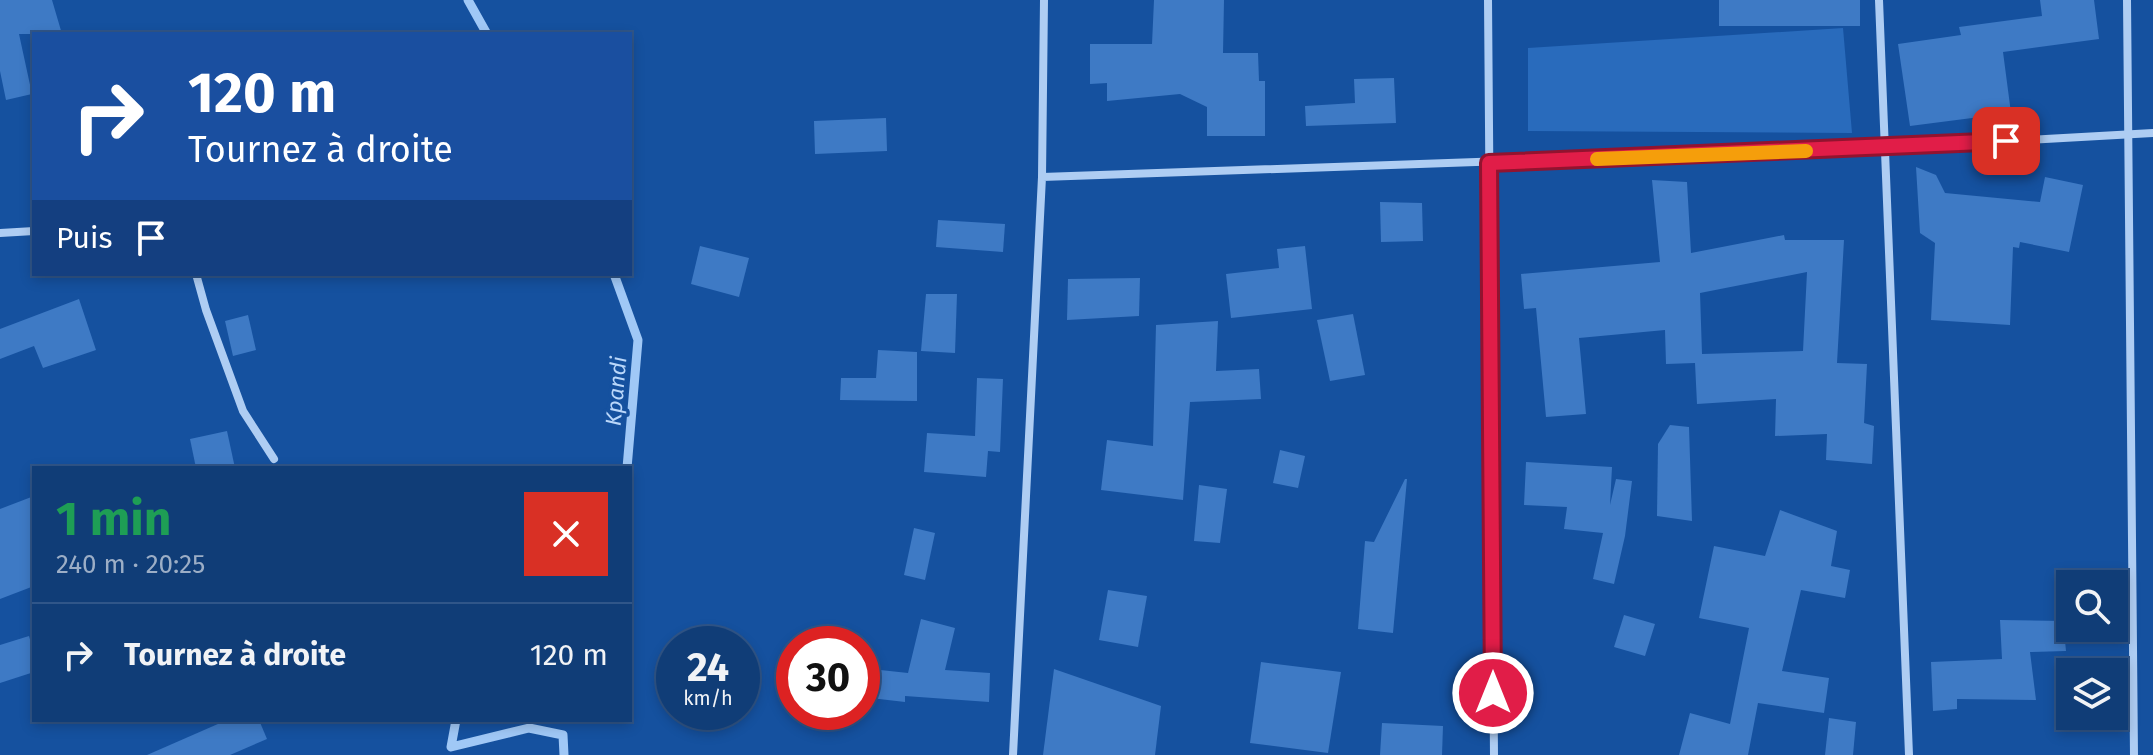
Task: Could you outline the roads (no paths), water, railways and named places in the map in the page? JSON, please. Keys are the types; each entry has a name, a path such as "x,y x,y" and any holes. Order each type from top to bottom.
{"street":[{"path":"1013,755 1042,177 1044,0"},
{"path":"1488,0 1494,755"},
{"path":"1879,0 1909,755"},
{"path":"2127,0 2134,755"},
{"path":"1042,177 1884,148 2153,133"},
{"path":"0,233 32,231"},
{"path":"197,276 243,411 274,459"}],"waterway":[{"name":"Kpandi","path":"468,0 486,32"},
{"name":"Kpandi","path":"615,276 638,340 627,466"},
{"name":"Kpandi","path":"456,722 451,747 529,728 563,735 564,755"}]}
